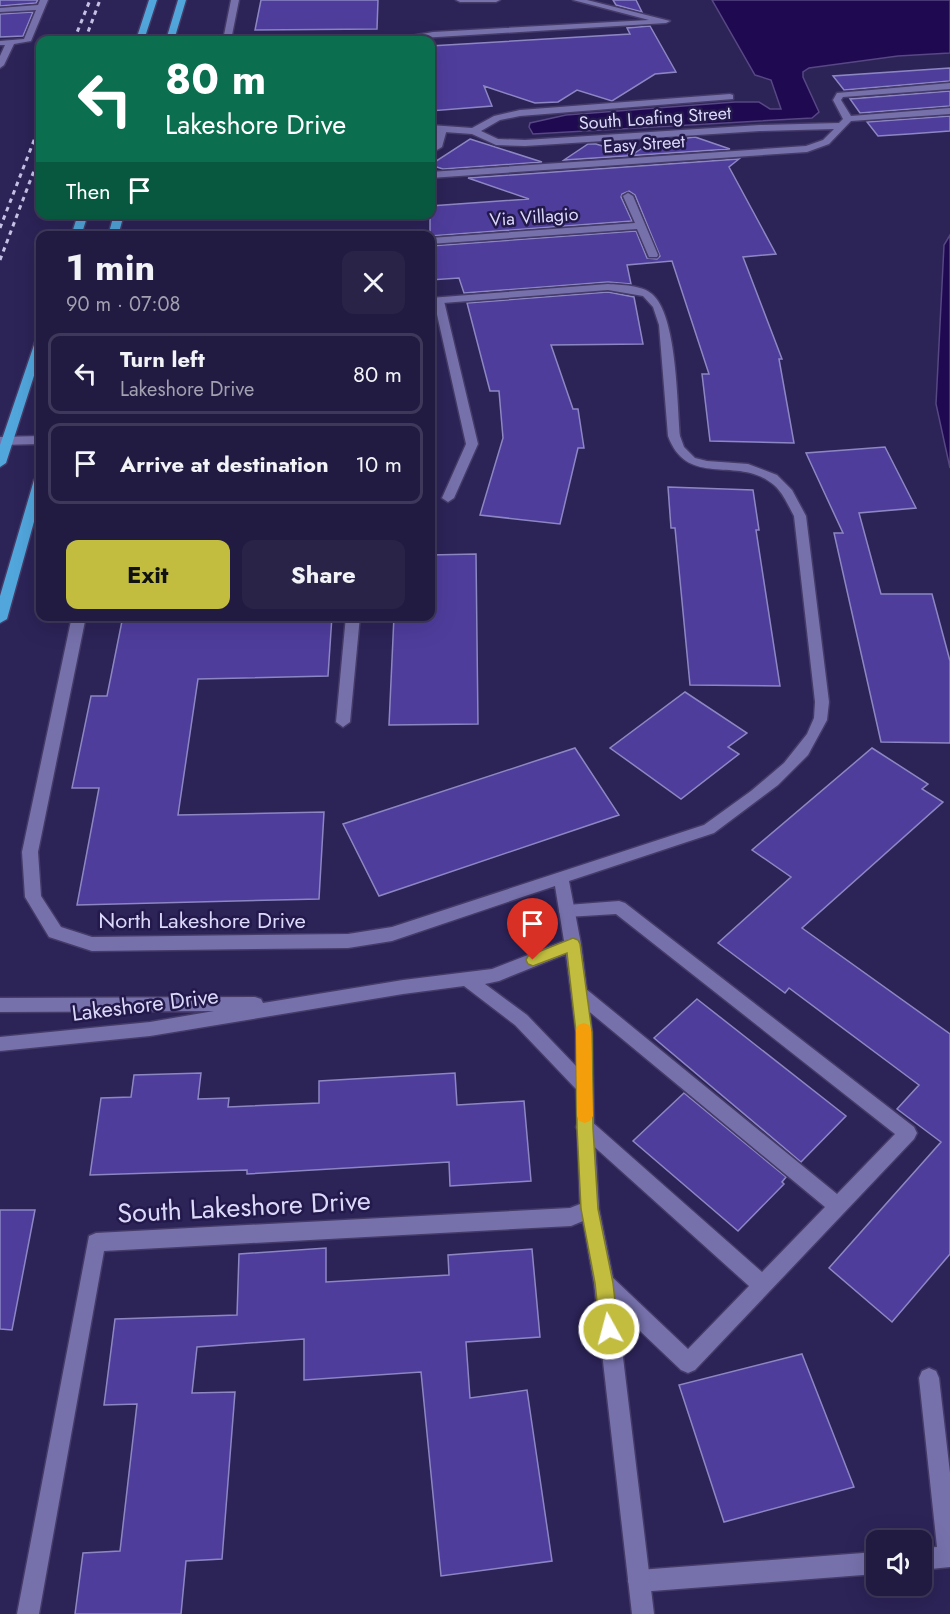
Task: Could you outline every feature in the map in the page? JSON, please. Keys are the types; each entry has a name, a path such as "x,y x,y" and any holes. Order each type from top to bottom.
{"main road":[{"path":"141,36 153,0"},
{"path":"171,36 182,0"},
{"path":"0,463 4,441 36,353"},
{"path":"0,619 36,494"}],"street":[{"path":"228,36 236,0"},
{"path":"460,0 496,0"},
{"path":"420,36 666,21 577,0"},
{"path":"0,10 43,4"},
{"path":"0,43 27,41 43,4"},
{"path":"0,65 10,42"},
{"path":"950,86 840,95 837,100 848,119 950,111"},
{"name":"South Loafing Street","path":"435,128 474,131 497,118 520,113 730,98"},
{"name":"Easy Street","path":"435,175 795,150 826,142 848,119"},
{"name":"South Loafing Street","path":"474,131 496,142 525,143 760,128 840,126"},
{"path":"435,148 442,129"},
{"path":"628,196 653,255"},
{"name":"Via Villagio","path":"435,241 641,226"},
{"name":"North Lakeshore Drive","path":"78,621 30,852 33,897 55,932 92,944 348,941 392,934 709,829 755,794 806,747 820,720 822,702 800,516 788,493 779,482 767,474 740,466 700,464 688,459 678,451 674,436 664,325 658,306 647,294 630,289 608,287 435,301"},
{"path":"435,301 472,444 448,498"},
{"path":"4,441 36,440"},
{"path":"343,722 353,621"},
{"path":"561,879 573,944 584,1032 585,1128 590,1209 604,1283 643,1614"},
{"path":"567,911 619,908 908,1133 688,1363 604,1283"},
{"name":"Lakeshore Drive","path":"0,1044 150,1029 493,976 573,944"},
{"path":"466,979 521,1020 584,1086"},
{"path":"580,994 838,1206"},
{"name":"Lakeshore Drive","path":"0,1005 295,1005"},
{"path":"585,1128 762,1285"},
{"name":"South Lakeshore Drive","path":"28,1614 96,1242 571,1217 590,1209"},
{"path":"929,1378 950,1562"},
{"path":"932,1558 949,1557"},
{"path":"639,1581 866,1564"}],"shaded area":[{"path":"712,0 950,0 950,53 898,56 809,68 803,72 803,77 819,112 812,118 533,134 529,127 530,123 566,115 735,102 759,102 770,109 781,109 771,80 755,75"},
{"path":"950,235 950,468 936,404 944,245"}],"building":[{"path":"0,0 38,0 36,3 0,6"},
{"path":"261,0 378,0 377,29 255,30"},
{"path":"613,0 636,0 642,12 616,5"},
{"path":"33,12 23,36 0,37 0,14"},
{"path":"650,26 676,72 655,74 612,101 577,90 558,102 535,103 484,86 492,106 435,111 435,46 630,34 627,28"},
{"path":"950,68 950,81 844,90 833,76"},
{"path":"950,91 950,106 860,113 850,99"},
{"path":"950,116 950,131 909,134 878,136 867,122"},
{"path":"695,137 730,149 564,160 588,144 596,144 632,155 654,140 677,145 687,138"},
{"path":"470,139 542,162 443,169 435,167 435,162"},
{"path":"739,159 729,167 776,254 743,257 782,359 779,359 794,443 710,441 702,374 709,374 672,261 627,265 631,284 608,282 464,293 459,278 435,280 435,246 636,231 647,258 657,259 660,256 635,195 629,191 621,197 632,221 435,236 435,231 430,231 430,219 435,219 435,206 529,199 468,178"},
{"path":"608,292 634,297 643,344 551,345 573,409 578,409 584,448 578,448 560,524 480,515 503,438 499,391 490,391 467,303"},
{"path":"885,447 916,508 859,513 881,594 932,594 950,661 950,743 881,742 834,533 843,533 806,453"},
{"path":"668,487 753,490 759,530 756,530 780,686 690,685 675,528 671,528"},
{"path":"476,554 478,724 389,725 394,621 435,621 435,555"},
{"path":"122,621 332,621 328,676 198,679 178,815 324,812 319,899 77,905 99,788 72,788 91,696 107,696"},
{"path":"685,692 747,733 728,747 739,754 681,799 610,748"},
{"path":"575,748 619,815 379,896 343,824"},
{"path":"872,748 928,784 922,789 943,802 802,928 950,1034 950,1254 892,1322 829,1268 941,1142 897,1109 919,1085 789,988 785,993 718,943 791,877 752,850"},
{"path":"697,999 846,1116 801,1162 654,1038"},
{"path":"201,1073 198,1099 229,1098 228,1107 319,1103 319,1081 455,1073 457,1105 524,1101 531,1181 450,1186 449,1162 247,1174 247,1170 90,1175 101,1098 131,1097 134,1075"},
{"path":"684,1093 786,1177 782,1182 784,1184 738,1231 633,1141"},
{"path":"0,1210 35,1210 12,1330 0,1329"},
{"path":"326,1248 326,1282 449,1275 448,1255 532,1249 540,1337 466,1342 470,1398 527,1390 552,1561 441,1576 421,1372 304,1380 304,1339 197,1347 192,1393 235,1392 222,1559 186,1561 181,1614 75,1614 83,1553 120,1551 137,1404 104,1405 115,1319 237,1315 239,1254"},
{"path":"802,1354 854,1487 724,1522 679,1385"}],"railway":[{"path":"76,36 90,0"},
{"path":"86,36 100,0"},
{"path":"0,228 36,135"},
{"path":"0,260 36,166"}],"slow traffic":[{"path":"584,1030 585,1116"}],"route":[{"path":"533,960 573,944 584,1032 585,1128 590,1209 604,1283 609,1329"}]}
